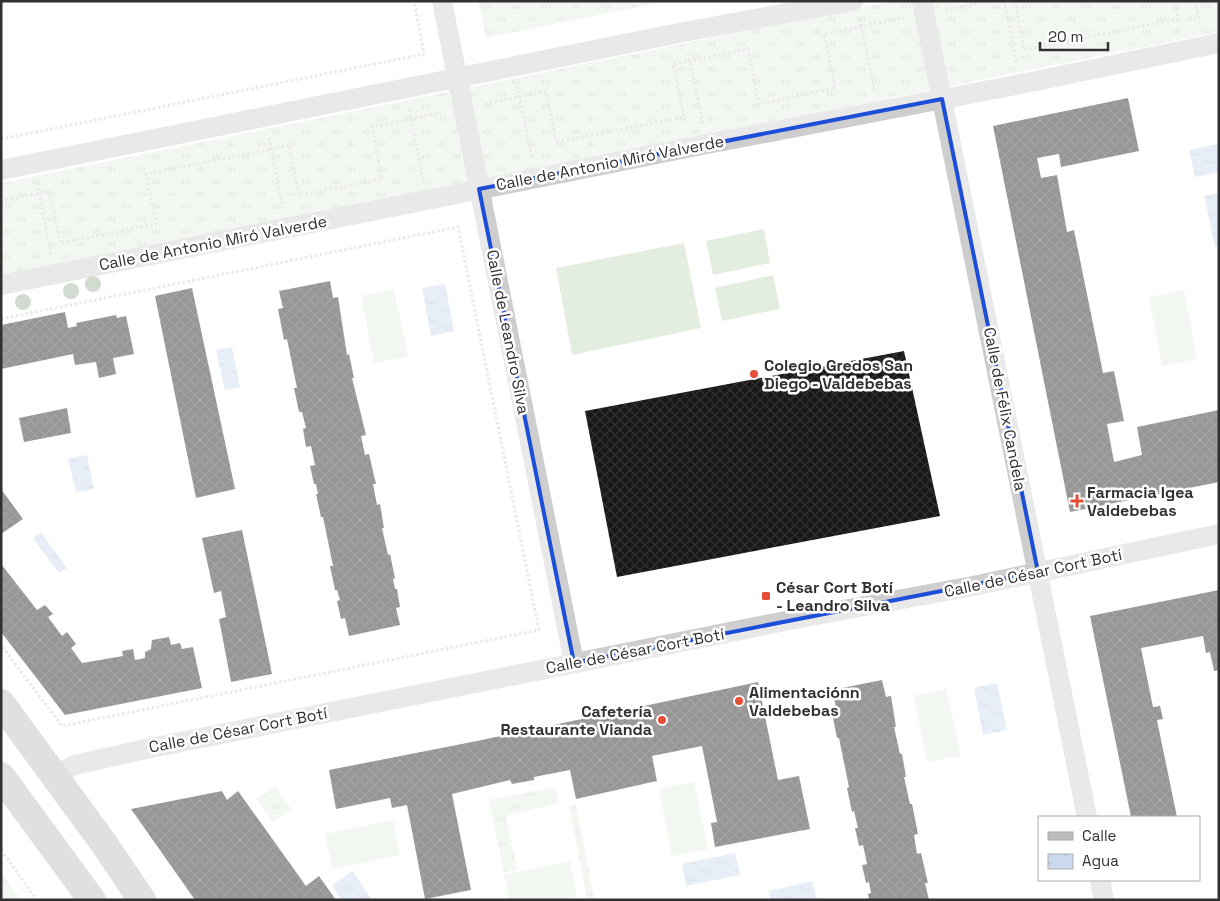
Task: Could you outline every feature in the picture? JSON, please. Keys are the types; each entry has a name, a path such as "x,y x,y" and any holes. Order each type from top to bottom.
{"street":[{"name":"Calle de Leandro Silva","path":"442,1 574,663"},
{"name":"Calle de Félix Candela","path":"922,1 1087,816"},
{"path":"1,170 684,32 856,10"},
{"name":"Calle de Antonio Miró Valverde","path":"1,285 1219,43"},
{"name":"Calle de César Cort Botí","path":"56,777 74,765 89,761 1038,572 1219,534"},
{"path":"1,703 56,777 142,900"},
{"path":"1,776 92,900"},
{"path":"1100,881 1104,900"}],"path":[{"path":"1,139 424,54 414,1"},
{"path":"1004,1 1018,68"},
{"path":"1015,1 1024,50 1178,19 1175,1"},
{"path":"856,10 876,100"},
{"path":"688,52 705,132"},
{"path":"515,78 533,164"},
{"path":"408,105 424,180"},
{"path":"268,133 285,215"},
{"path":"36,179 51,256"},
{"path":"1,319 458,227 539,630 62,726 1,645"},
{"path":"1,850 37,900"}],"highlighted area":[{"path":"942,99 1038,572 574,663 479,189"}],"green space":[{"path":"478,1 667,1 486,38"},
{"path":"893,1 1219,1 1219,32 1,277 1,183"},
{"path":"764,229 770,263 713,275 706,241"},
{"path":"684,243 701,328 572,355 556,268"},
{"path":"773,275 780,309 722,321 715,288"},
{"path":"394,289 408,356 374,363 361,296"},
{"path":"1184,290 1197,359 1162,366 1149,297"},
{"path":"946,689 961,756 927,762 914,696"},
{"path":"694,782 708,849 672,856 659,789"},
{"path":"275,786 291,809 273,822 256,799"},
{"path":"555,787 558,803 506,816 517,870 504,873 489,800"},
{"path":"576,805 594,899 587,900 569,807"},
{"path":"393,820 400,855 332,869 325,834"},
{"path":"570,861 577,896 560,900 509,900 504,875"},
{"path":"1,873 21,900 1,900"}],"water":[{"path":"1219,144 1219,172 1195,177 1189,150"},
{"path":"1219,193 1219,246 1215,247 1204,196"},
{"path":"445,284 454,331 431,336 422,288"},
{"path":"232,347 240,387 225,390 216,350"},
{"path":"87,455 94,489 76,492 68,459"},
{"path":"41,532 67,568 59,573 33,538"},
{"path":"997,683 1007,730 983,735 974,688"},
{"path":"735,853 740,875 686,886 682,864"},
{"path":"353,871 372,900 341,900 332,885"},
{"path":"812,881 817,900 770,900 769,891"}],"building":[{"path":"1128,98 1139,151 1061,167 1059,154 1037,158 1041,178 1057,175 1067,232 1074,230 1103,373 1114,371 1124,421 1107,424 1114,462 1142,455 1137,427 1219,410 1219,482 1070,512 993,126"},
{"path":"330,281 333,298 338,297 347,355 349,354 354,378 352,378 366,435 361,436 365,455 369,454 376,484 373,484 377,505 380,504 384,528 382,528 388,555 390,554 395,578 393,579 400,607 396,608 400,625 349,636 345,618 341,619 337,601 340,600 337,590 335,590 330,566 333,566 323,517 321,517 316,494 318,494 316,484 314,484 310,466 315,465 311,446 306,447 303,429 306,428 302,412 299,412 294,388 297,388 287,339 284,340 278,309 283,308 279,291"},
{"path":"192,288 235,489 196,498 155,296"},
{"path":"65,312 68,328 77,326 76,323 116,315 117,318 126,316 134,354 113,358 116,374 99,378 96,362 75,365 73,354 1,369 1,325"},
{"path":"904,351 940,516 617,577 585,411"},
{"path":"67,408 71,433 24,442 19,418"},
{"path":"1,489 23,519 1,534"},
{"path":"242,530 272,674 231,682 219,619 226,617 221,591 214,593 202,538"},
{"path":"1,564 37,610 45,605 53,614 48,617 62,636 67,632 76,644 71,648 82,663 123,656 122,651 133,649 135,660 145,658 145,652 151,649 152,640 169,637 171,645 180,643 182,649 193,647 202,688 65,715 1,632"},
{"path":"1219,590 1219,670 1214,671 1210,652 1206,653 1203,636 1141,648 1153,707 1160,706 1163,719 1157,720 1177,816 1131,816 1090,616"},
{"path":"882,680 886,697 891,696 896,727 894,727 900,754 902,754 906,777 904,777 918,834 914,835 917,854 921,853 928,883 925,883 929,900 869,900 868,894 871,893 869,882 866,883 862,865 867,864 863,845 859,846 855,828 858,828 854,811 852,812 847,788 849,787 831,708 836,707 832,690"},
{"path":"758,682 778,780 799,776 810,829 715,847 711,823 717,822 702,746 652,756 657,781 576,799 570,770 534,777 534,780 512,784 510,780 452,794 471,890 425,899 407,805 392,808 390,798 336,809 329,770"},
{"path":"222,791 227,800 238,791 306,886 319,876 336,900 195,900 131,809"}],"place":[{"name":"Colegio Gredos San Diego - Valdebebas","path":"754,374"},
{"name":"Farmacia Igea Valdebebas","path":"1077,501"},
{"name":"César Cort Botí - Leandro Silva","path":"766,596"},
{"name":"Alimentaciónn Valdebebas","path":"739,701"},
{"name":"Cafetería Restaurante Vianda","path":"662,720"}]}
